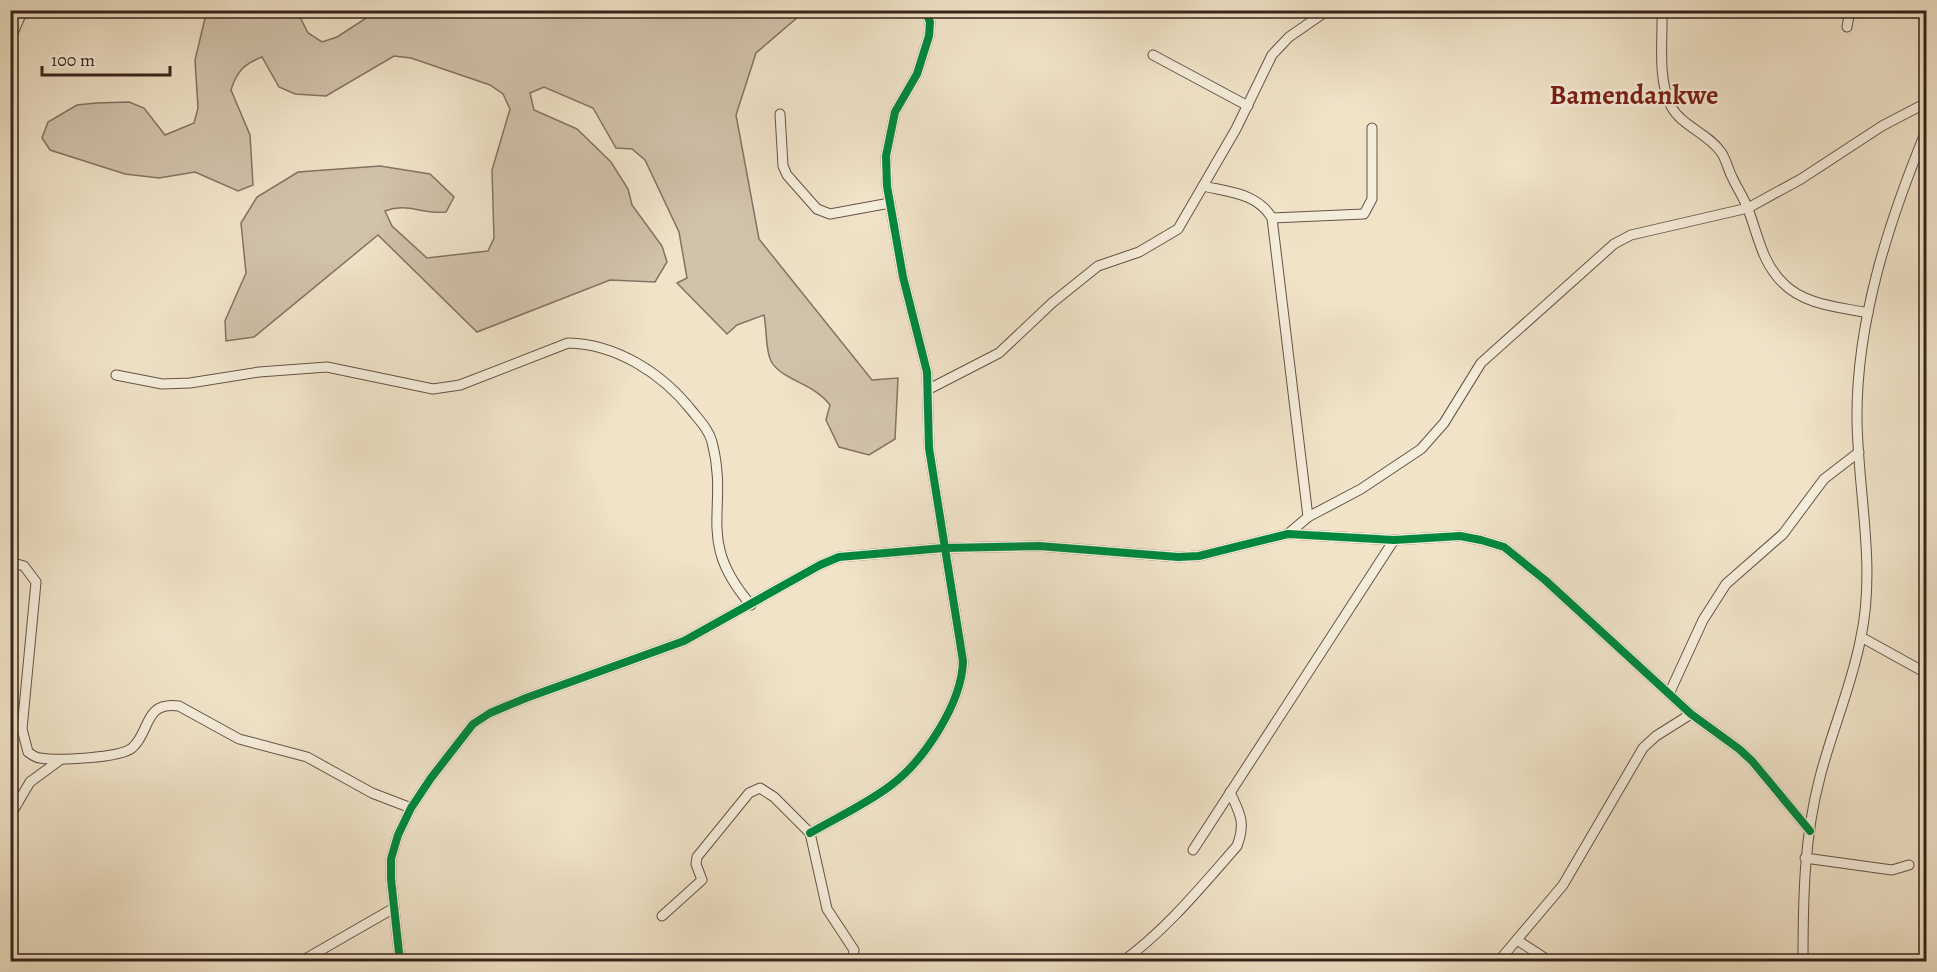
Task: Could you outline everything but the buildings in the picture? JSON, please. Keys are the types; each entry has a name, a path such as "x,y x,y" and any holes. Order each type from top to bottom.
{"street":[{"path":"10,40 23,10"},
{"path":"810,833 890,787 916,761 952,707 960,689 963,661 929,448 929,389 921,344 903,277 890,203 886,156 895,112 916,74 929,36 930,22 925,10"},
{"path":"929,389 999,353 1052,303 1098,266 1139,252 1171,235 1182,223 1248,106 1279,45 1328,10"},
{"path":"1662,10 1665,85 1671,105 1679,117 1711,141 1722,153 1748,208 1758,242 1770,266 1783,284 1798,294 1819,303 1868,313"},
{"path":"1847,27 1850,10"},
{"path":"1153,55 1248,106"},
{"path":"1288,534 1308,517 1361,489 1421,449 1444,423 1481,363 1602,252 1631,235 1748,208 1801,179 1882,126 1926,103"},
{"path":"780,114 783,166 787,175 817,209 830,214 890,203"},
{"path":"1272,218 1364,214 1372,199 1372,128"},
{"path":"1803,962 1806,858 1810,831 1820,778 1861,637 1866,592 1858,381 1868,313 1881,260 1926,131"},
{"path":"1203,186 1252,198 1265,207 1272,218 1308,517"},
{"path":"116,375 162,384 190,383 259,372 327,367 433,389 460,385 568,343 581,344 623,356 650,371 681,396 705,427 711,440 716,466 716,537 719,554 732,583 751,605"},
{"path":"1669,694 1703,620 1726,584 1783,534 1824,480 1859,452"},
{"path":"400,962 391,859 398,835 411,808 473,724 490,713 684,641 839,557 944,548 1039,546 1178,557 1215,553 1288,534 1394,540 1460,536 1504,547 1545,580 1691,714 1752,760 1810,831"},
{"path":"1192,850 1394,540"},
{"path":"10,562 24,566 36,582 22,729 28,752 38,758 60,760 125,752 136,742 146,722 158,708 169,705 179,706 238,739 307,756 372,793 411,808"},
{"path":"1861,637 1926,673"},
{"path":"1498,962 1563,885 1643,748 1656,736 1691,714"},
{"path":"10,816 30,782 60,760"},
{"path":"662,916 702,880 696,864 701,850 755,789 760,788 774,797 810,833 827,909 854,950 853,957 848,962"},
{"path":"1122,962 1151,941 1171,921 1237,846 1243,830 1242,819 1230,792"},
{"path":"1806,858 1892,870 1909,865"},
{"path":"300,962 394,908"},
{"path":"1517,940 1551,962"}],"shaded area":[{"path":"212,11 297,11 308,33 322,42 337,37 377,11 805,11 756,53 736,115 759,239 872,380 898,378 895,439 869,455 839,447 826,420 830,405 815,392 782,373 771,361 764,315 737,325 727,334 677,283 687,278 679,232 645,160 632,149 616,148 593,108 544,87 530,93 534,110 577,129 611,162 628,189 632,205 662,246 667,262 655,282 610,280 477,332 378,235 254,337 226,341 225,321 246,273 241,223 257,197 298,172 380,166 430,174 454,197 446,212 408,208 385,211 392,226 427,258 488,251 494,238 492,170 510,109 503,94 490,85 411,58 394,56 326,96 295,94 279,87 262,57 250,62 242,69 231,90 250,135 253,185 238,191 195,172 159,178 125,174 50,150 42,138 48,122 77,105 129,102 144,108 165,135 194,123 198,108 195,60 206,14"}],"cycle path":[{"path":"810,833 871,799 890,786 916,762 939,730 956,695 961,677 963,661 929,448 927,372 903,277 887,186 886,156 895,112 917,74 929,36 930,22 925,10"},
{"path":"400,962 391,879 391,859 398,835 411,808 431,778 473,724 490,713 526,698 684,641 820,565 839,557 944,548 1039,546 1178,557 1199,556 1288,534 1394,540 1460,536 1481,540 1504,547 1545,580 1691,714 1739,749 1752,761 1810,831"}],"district":[{"name":"Bamendankwe","path":"1634,95"}]}
